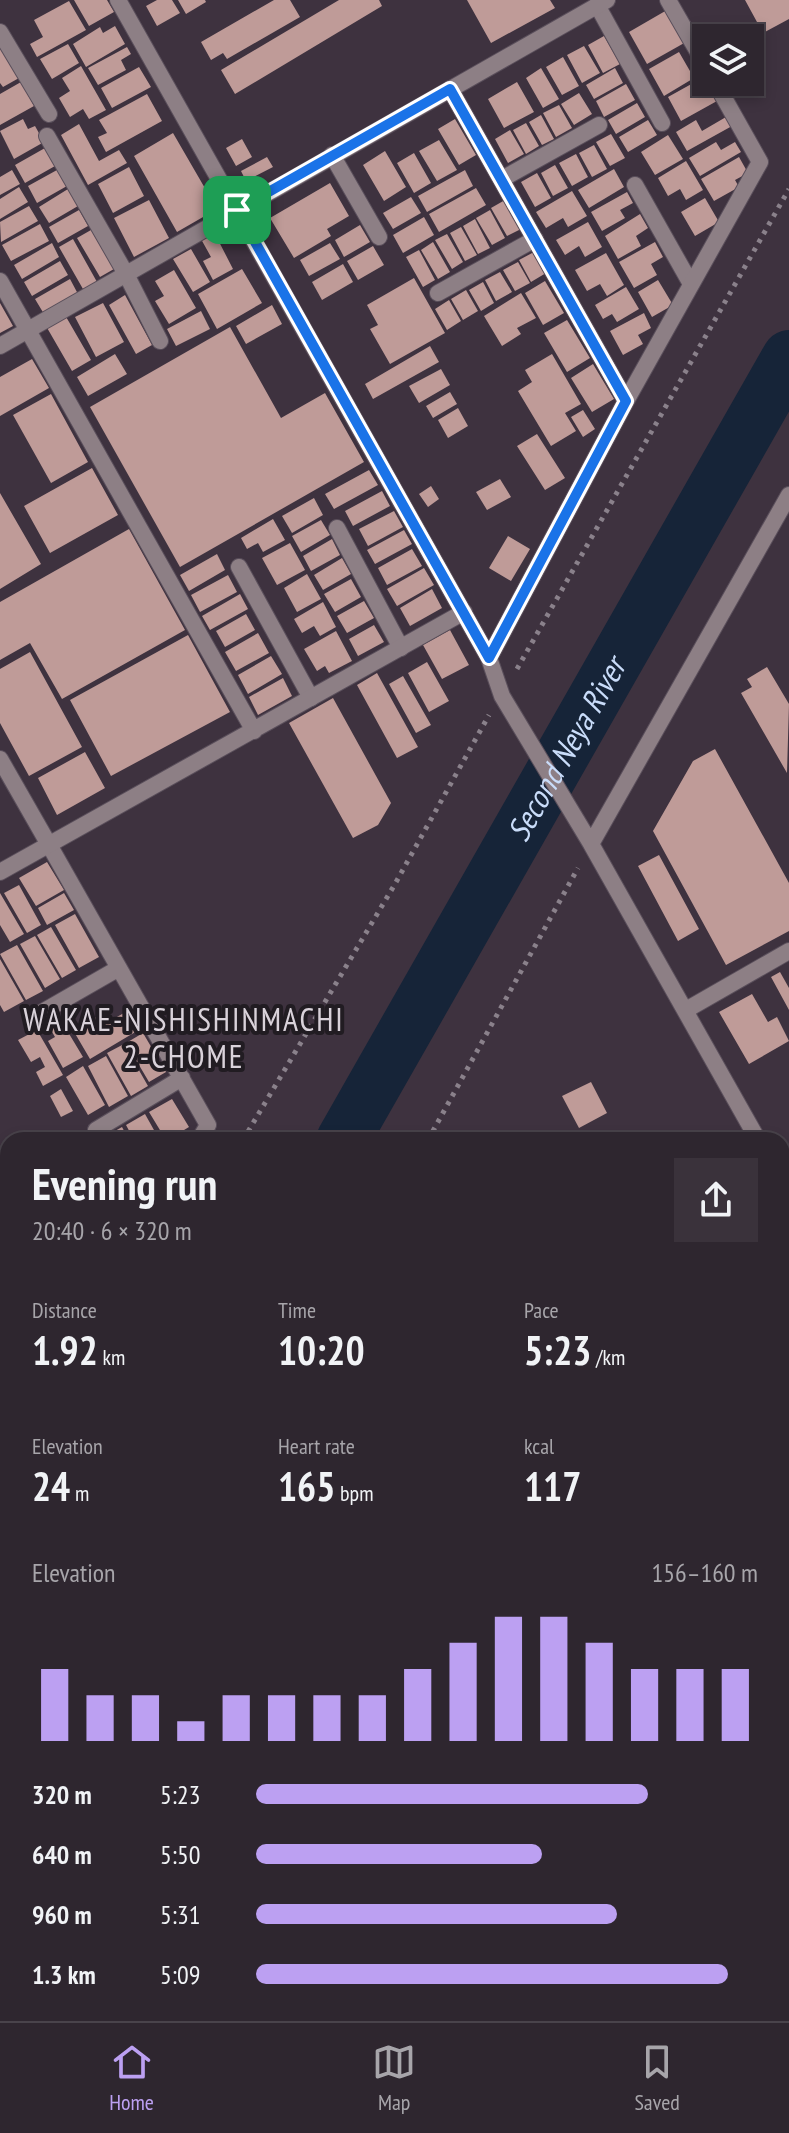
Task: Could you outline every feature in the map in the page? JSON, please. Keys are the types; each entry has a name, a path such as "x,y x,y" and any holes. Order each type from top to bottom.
{"street":[{"path":"118,0 464,612 489,658 502,696 591,844 754,1132"},
{"path":"668,0 692,42"},
{"path":"0,346 602,3 662,123"},
{"path":"0,32 49,114"},
{"path":"450,89 626,401"},
{"path":"489,658 626,401 760,162 723,96"},
{"path":"502,179 599,125"},
{"path":"47,136 126,274 160,341"},
{"path":"332,155 379,237"},
{"path":"635,185 691,284"},
{"path":"438,293 535,239"},
{"path":"0,281 254,731"},
{"path":"591,844 789,495"},
{"path":"337,528 401,648"},
{"path":"239,567 311,698"},
{"path":"0,872 464,612"},
{"path":"0,759 208,1125 204,1132"},
{"path":"686,1010 789,951"},
{"path":"39,1014 119,968"},
{"path":"96,1130 182,1078"}],"path":[{"path":"248,1132 395,884 482,725 502,696 789,189"},
{"path":"432,1132 591,844"}],"building":[{"path":"74,0 107,0 114,12 89,26"},
{"path":"157,0 172,0 180,13 157,26 146,6"},
{"path":"178,0 205,0 206,2 186,14"},
{"path":"274,0 290,0 300,17 227,59 223,53 211,60 201,42"},
{"path":"339,0 379,0 382,6 235,94 221,70"},
{"path":"467,0 550,0 555,8 491,43"},
{"path":"745,0 789,0 789,19 764,32 764,24 758,24"},
{"path":"69,1 86,30 37,57 30,44 43,37 34,20"},
{"path":"667,10 686,42 647,64 629,32"},
{"path":"115,26 125,44 86,67 73,44 100,27 103,33"},
{"path":"604,36 620,64 603,73 588,45"},
{"path":"68,44 79,63 52,79 40,59"},
{"path":"0,45 19,78 3,87 0,83"},
{"path":"584,46 600,73 582,83 567,55"},
{"path":"127,47 131,54 121,60 126,70 98,85 88,68"},
{"path":"679,52 692,79 664,96 649,69"},
{"path":"563,57 579,86 562,95 546,67"},
{"path":"81,66 106,110 89,119 83,109 70,117 59,98 70,91 62,78"},
{"path":"139,67 151,87 112,108 101,88"},
{"path":"541,68 559,99 543,108 526,78"},
{"path":"615,68 623,83 594,99 586,85"},
{"path":"21,82 34,106 0,125 0,94"},
{"path":"517,82 534,112 504,128 488,99"},
{"path":"626,84 635,100 604,117 596,101"},
{"path":"692,84 692,96 714,96 717,101 681,121 668,97"},
{"path":"579,93 592,114 574,125 561,104"},
{"path":"147,94 162,121 106,152 98,137 107,133 99,120"},
{"path":"637,103 645,117 616,134 608,120"},
{"path":"559,105 572,128 556,137 543,113"},
{"path":"541,115 554,139 542,145 529,122"},
{"path":"726,117 732,126 687,151 676,132 696,120 702,131"},
{"path":"23,119 28,129 35,126 44,142 14,159 0,131"},
{"path":"455,119 476,155 459,165 438,129"},
{"path":"648,120 657,135 628,152 619,137"},
{"path":"526,123 539,146 526,154 513,130"},
{"path":"79,124 99,161 119,150 127,163 88,185 61,135"},
{"path":"510,130 524,154 508,163 495,139"},
{"path":"173,133 217,209 177,232 134,156"},
{"path":"611,134 625,158 610,166 596,142"},
{"path":"668,135 683,159 655,175 641,152"},
{"path":"242,139 252,157 236,166 226,148"},
{"path":"439,140 457,170 437,181 419,151"},
{"path":"716,142 721,150 735,142 741,152 700,176 689,158"},
{"path":"594,145 607,169 592,177 579,153"},
{"path":"45,148 55,166 25,183 15,165"},
{"path":"385,151 406,187 384,201 363,165"},
{"path":"414,153 431,183 414,193 397,163"},
{"path":"576,154 588,177 572,186 559,163"},
{"path":"267,157 273,167 246,181 241,171"},
{"path":"739,157 748,173 735,180 739,187 714,201 701,179"},
{"path":"686,161 703,190 686,200 680,189 668,196 658,178"},
{"path":"555,165 568,188 553,196 541,173"},
{"path":"129,167 144,196 113,213 98,184"},
{"path":"614,169 624,187 589,208 578,190"},
{"path":"12,170 20,184 0,195 0,177"},
{"path":"57,170 67,186 37,203 28,186"},
{"path":"465,170 473,186 427,212 418,196"},
{"path":"537,173 551,198 535,207 521,182"},
{"path":"330,183 349,216 327,229 331,236 294,258 270,218"},
{"path":"19,187 28,202 0,219 0,199"},
{"path":"476,188 486,205 439,232 429,214"},
{"path":"68,189 78,206 49,223 39,207"},
{"path":"572,191 587,216 568,227 563,218 546,228 536,212"},
{"path":"627,192 633,203 620,210 625,218 602,231 591,212"},
{"path":"411,197 421,213 393,229 383,213"},
{"path":"705,198 719,222 695,236 681,212"},
{"path":"149,200 169,238 134,257 114,218"},
{"path":"505,200 521,229 507,236 491,208"},
{"path":"29,206 38,221 1,242 0,222"},
{"path":"79,210 88,226 58,243 49,227"},
{"path":"490,210 505,238 492,245 476,218"},
{"path":"640,214 648,228 636,236 641,246 618,259 605,236"},
{"path":"424,217 434,235 403,253 393,235"},
{"path":"475,219 490,248 478,254 463,226"},
{"path":"588,222 602,247 585,257 579,246 565,255 556,240"},
{"path":"40,224 49,241 11,261 2,245"},
{"path":"360,225 370,242 344,257 335,240"},
{"path":"461,227 477,255 465,261 450,233"},
{"path":"91,230 114,269 100,277 77,238"},
{"path":"214,232 233,269 213,280 203,261 211,257 201,239"},
{"path":"447,234 463,262 452,269 435,240"},
{"path":"73,239 97,282 83,289 59,247"},
{"path":"433,242 450,272 438,279 421,250"},
{"path":"655,242 663,257 651,264 657,275 634,288 619,262"},
{"path":"52,243 59,257 22,279 14,265"},
{"path":"330,243 340,259 309,276 300,260"},
{"path":"373,246 384,265 358,280 347,261"},
{"path":"191,249 210,282 193,292 173,259"},
{"path":"419,250 435,280 423,287 406,257"},
{"path":"534,252 546,273 531,282 519,260"},
{"path":"606,253 624,285 607,296 600,284 587,291 575,270"},
{"path":"60,261 68,275 32,296 24,282"},
{"path":"518,262 530,283 515,291 503,270"},
{"path":"343,264 353,282 322,300 312,282"},
{"path":"242,269 262,303 217,329 198,294"},
{"path":"174,270 196,308 169,324 155,301 164,296 155,281"},
{"path":"500,272 512,292 496,301 485,280"},
{"path":"414,278 445,333 390,364 370,329 378,325 367,305"},
{"path":"70,279 78,294 44,314 35,299"},
{"path":"658,280 673,305 652,317 638,292"},
{"path":"545,281 564,313 543,325 525,293"},
{"path":"483,282 494,303 481,311 469,290"},
{"path":"626,287 639,309 617,322 612,314 603,319 595,305"},
{"path":"466,290 478,311 463,320 451,299"},
{"path":"521,293 536,318 517,328 521,334 502,346 484,316"},
{"path":"125,295 152,345 136,354 109,305"},
{"path":"449,300 461,321 447,330 435,309"},
{"path":"0,303 13,326 0,333"},
{"path":"103,303 124,342 96,357 75,317"},
{"path":"272,305 282,324 246,344 236,326"},
{"path":"201,311 210,329 176,346 167,329"},
{"path":"644,313 651,328 638,335 643,344 623,355 610,331"},
{"path":"65,315 91,360 72,371 46,326"},
{"path":"567,320 590,358 567,372 544,333"},
{"path":"230,327 281,418 325,393 364,462 180,567 90,407"},
{"path":"430,346 439,362 373,399 365,384"},
{"path":"115,354 127,374 88,396 77,377"},
{"path":"552,354 581,404 565,413 576,431 551,446 518,391 532,382 525,370"},
{"path":"32,359 49,388 0,416 0,377"},
{"path":"593,364 614,399 592,412 571,378"},
{"path":"441,369 450,385 419,403 409,386"},
{"path":"450,392 457,404 433,418 426,406"},
{"path":"51,394 88,462 51,483 13,415"},
{"path":"458,408 468,426 448,438 438,420"},
{"path":"583,410 595,429 583,437 571,417"},
{"path":"537,434 565,478 545,490 517,446"},
{"path":"92,468 118,515 50,553 24,506"},
{"path":"369,470 378,485 334,509 325,494"},
{"path":"500,479 511,497 487,510 476,492"},
{"path":"431,486 439,499 428,507 419,494"},
{"path":"382,491 390,506 353,526 345,511"},
{"path":"0,493 41,564 0,589"},
{"path":"314,498 323,515 292,533 282,516"},
{"path":"394,511 403,527 368,546 359,529"},
{"path":"273,519 285,540 263,552 258,543 247,549 241,538"},
{"path":"321,520 330,535 301,552 292,536"},
{"path":"129,529 185,630 62,699 30,643 0,660 0,602"},
{"path":"404,530 412,544 375,564 367,550"},
{"path":"508,536 530,549 511,581 489,568"},
{"path":"332,539 340,555 311,571 303,556"},
{"path":"290,543 305,570 277,585 262,558"},
{"path":"412,549 422,566 387,585 378,568"},
{"path":"217,554 225,570 189,591 180,575"},
{"path":"342,558 351,574 323,590 314,575"},
{"path":"424,568 434,585 397,606 387,589"},
{"path":"307,574 321,599 297,612 284,588"},
{"path":"228,575 237,592 200,612 191,595"},
{"path":"351,579 361,597 335,612 324,594"},
{"path":"432,589 442,608 410,626 400,608"},
{"path":"240,594 248,609 210,630 202,616"},
{"path":"364,601 374,618 347,633 337,616"},
{"path":"323,602 336,627 320,636 314,626 302,633 294,619"},
{"path":"246,614 255,630 225,647 216,631"},
{"path":"374,625 384,642 358,656 349,639"},
{"path":"450,630 469,665 442,679 423,645"},
{"path":"336,631 352,661 329,673 325,666 317,671 304,649"},
{"path":"258,633 269,653 236,671 225,652"},
{"path":"188,635 230,712 111,776 70,700"},
{"path":"30,652 82,747 29,776 0,723 0,669"},
{"path":"271,656 282,674 248,694 238,675"},
{"path":"427,662 449,701 429,712 408,673"},
{"path":"767,667 789,704 787,773 741,693 752,687 747,679"},
{"path":"377,673 418,747 397,758 357,685"},
{"path":"403,676 431,725 416,733 389,684"},
{"path":"283,678 292,696 258,715 249,697"},
{"path":"333,698 391,803 378,825 353,838 289,723"},
{"path":"715,749 789,883 789,931 726,965 653,831 693,761"},
{"path":"85,752 105,788 57,815 38,778"},
{"path":"659,855 699,929 678,941 638,866"},
{"path":"47,862 64,890 36,906 19,878"},
{"path":"19,885 41,925 27,933 4,893"},
{"path":"0,893 24,934 10,942 0,925"},
{"path":"64,893 74,910 47,925 38,908"},
{"path":"75,914 99,957 79,968 55,925"},
{"path":"51,927 76,970 62,978 37,935"},
{"path":"35,936 60,979 45,988 20,944"},
{"path":"17,945 43,991 26,1000 0,954"},
{"path":"0,959 24,1001 4,1012 0,1005"},
{"path":"780,972 789,988 789,1010 771,977"},
{"path":"752,994 768,1022 777,1017 789,1041 749,1064 719,1012"},
{"path":"131,1009 142,1028 90,1059 73,1030 103,1013 108,1022"},
{"path":"59,1017 83,1057 63,1068 48,1041 55,1037 47,1023"},
{"path":"37,1030 63,1075 43,1086 36,1072 45,1067 40,1057 31,1062 18,1040"},
{"path":"143,1033 166,1072 149,1082 126,1043"},
{"path":"124,1044 148,1086 131,1096 107,1053"},
{"path":"106,1056 128,1096 109,1107 88,1066"},
{"path":"83,1066 105,1105 88,1115 66,1077"},
{"path":"591,1082 607,1113 579,1128 562,1096"},
{"path":"61,1089 73,1111 61,1117 50,1096"},
{"path":"172,1099 189,1127 181,1132 161,1132 149,1112"},
{"path":"145,1114 155,1132 130,1132 126,1125"}],"waterway":[{"name":"Second Neya River","path":"348,1132 789,357"}],"district":[{"name":"WAKAE-NISHISHINMACHI 2-CHOME","path":"184,1038"}],"route":[{"path":"450,89 502,179 626,401 489,658 293,310 237,210 450,89"}]}
